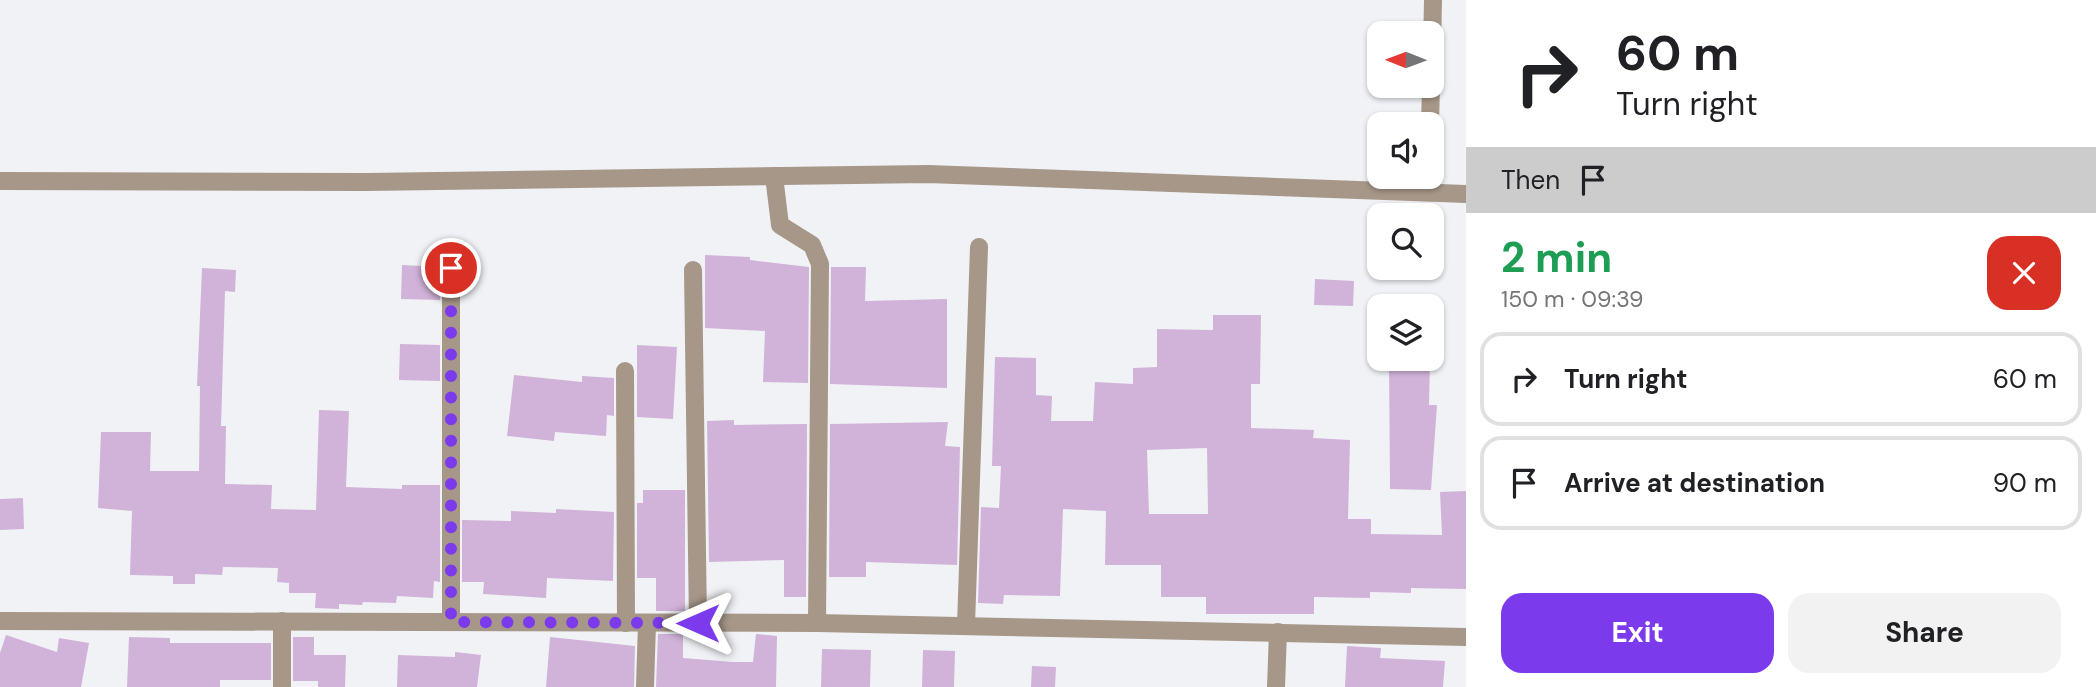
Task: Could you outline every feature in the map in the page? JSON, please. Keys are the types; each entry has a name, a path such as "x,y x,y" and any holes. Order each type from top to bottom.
{"street":[{"path":"1433,0 1433,21"},
{"path":"0,181 366,183 928,174 1367,184"},
{"path":"774,176 780,225 812,245 820,264 817,623"},
{"path":"1444,189 1466,194"},
{"path":"966,625 979,247"},
{"path":"451,268 451,622"},
{"path":"692,270 698,623"},
{"path":"625,371 626,623"},
{"path":"0,621 817,623 1466,637"},
{"path":"282,621 282,687"},
{"path":"645,687 647,623"},
{"path":"1276,687 1278,632"}],"building":[{"path":"705,255 750,257 750,260 809,267 808,383 763,382 765,331 705,328"},
{"path":"402,265 440,267 440,300 401,299"},
{"path":"831,267 866,267 865,301 947,299 947,388 830,384"},
{"path":"202,268 236,270 235,292 225,291 221,426 226,426 225,484 272,485 271,509 316,510 319,410 349,411 346,487 402,489 402,485 440,485 440,582 434,581 433,598 397,596 396,603 363,602 362,605 339,604 339,609 315,608 316,593 289,593 289,583 277,582 278,568 223,567 222,575 195,574 195,584 173,584 173,576 130,575 132,511 98,508 101,432 151,432 150,471 199,471 200,386 197,386"},
{"path":"1315,279 1354,281 1353,306 1314,305"},
{"path":"1213,315 1261,315 1260,384 1251,384 1251,428 1314,430 1313,438 1350,440 1348,519 1371,519 1371,534 1442,535 1440,492 1466,491 1466,589 1411,588 1411,593 1370,592 1370,598 1314,597 1314,614 1206,614 1206,597 1161,597 1161,565 1105,565 1106,511 1063,509 1060,596 1004,595 1003,604 978,603 981,507 999,508 1001,466 992,466 995,357 1036,358 1036,395 1052,396 1051,421 1093,421 1095,382 1133,384 1133,368 1157,367 1157,329 1213,330","holes":["1207,448 1208,514 1149,514 1147,450"]},
{"path":"400,344 440,345 440,381 399,380"},
{"path":"637,345 677,347 673,419 637,417"},
{"path":"1389,371 1430,371 1429,405 1437,405 1431,490 1390,489"},
{"path":"514,375 582,382 582,376 614,378 614,416 607,415 606,436 555,432 554,441 507,436"},
{"path":"734,420 734,425 807,424 806,597 784,597 784,560 709,562 707,421"},
{"path":"948,422 945,446 960,447 957,565 866,562 866,577 829,577 830,424"},
{"path":"643,490 685,490 685,611 656,611 656,578 637,578 637,503 643,503"},
{"path":"23,498 24,529 0,530 0,499"},
{"path":"556,509 614,512 613,581 547,578 546,598 483,594 484,582 462,582 462,520 511,521 511,511 556,513"},
{"path":"658,634 683,634 683,658 733,662 753,662 756,634 777,636 776,687 656,687"},
{"path":"6,635 57,652 59,638 89,643 81,687 0,687 0,653"},
{"path":"129,637 170,638 170,643 271,643 271,680 220,680 220,687 127,687"},
{"path":"293,637 314,637 314,655 346,655 345,687 318,687 318,681 293,681"},
{"path":"550,637 635,646 634,687 546,687"},
{"path":"1347,646 1381,648 1380,658 1445,661 1443,687 1345,687"},
{"path":"822,649 871,650 870,687 821,687"},
{"path":"923,650 955,651 954,687 922,687"},
{"path":"455,652 481,655 477,687 397,687 398,655 455,657"},
{"path":"1032,666 1056,667 1055,687 1031,687"}],"route":[{"path":"451,268 451,622 698,623"}]}
